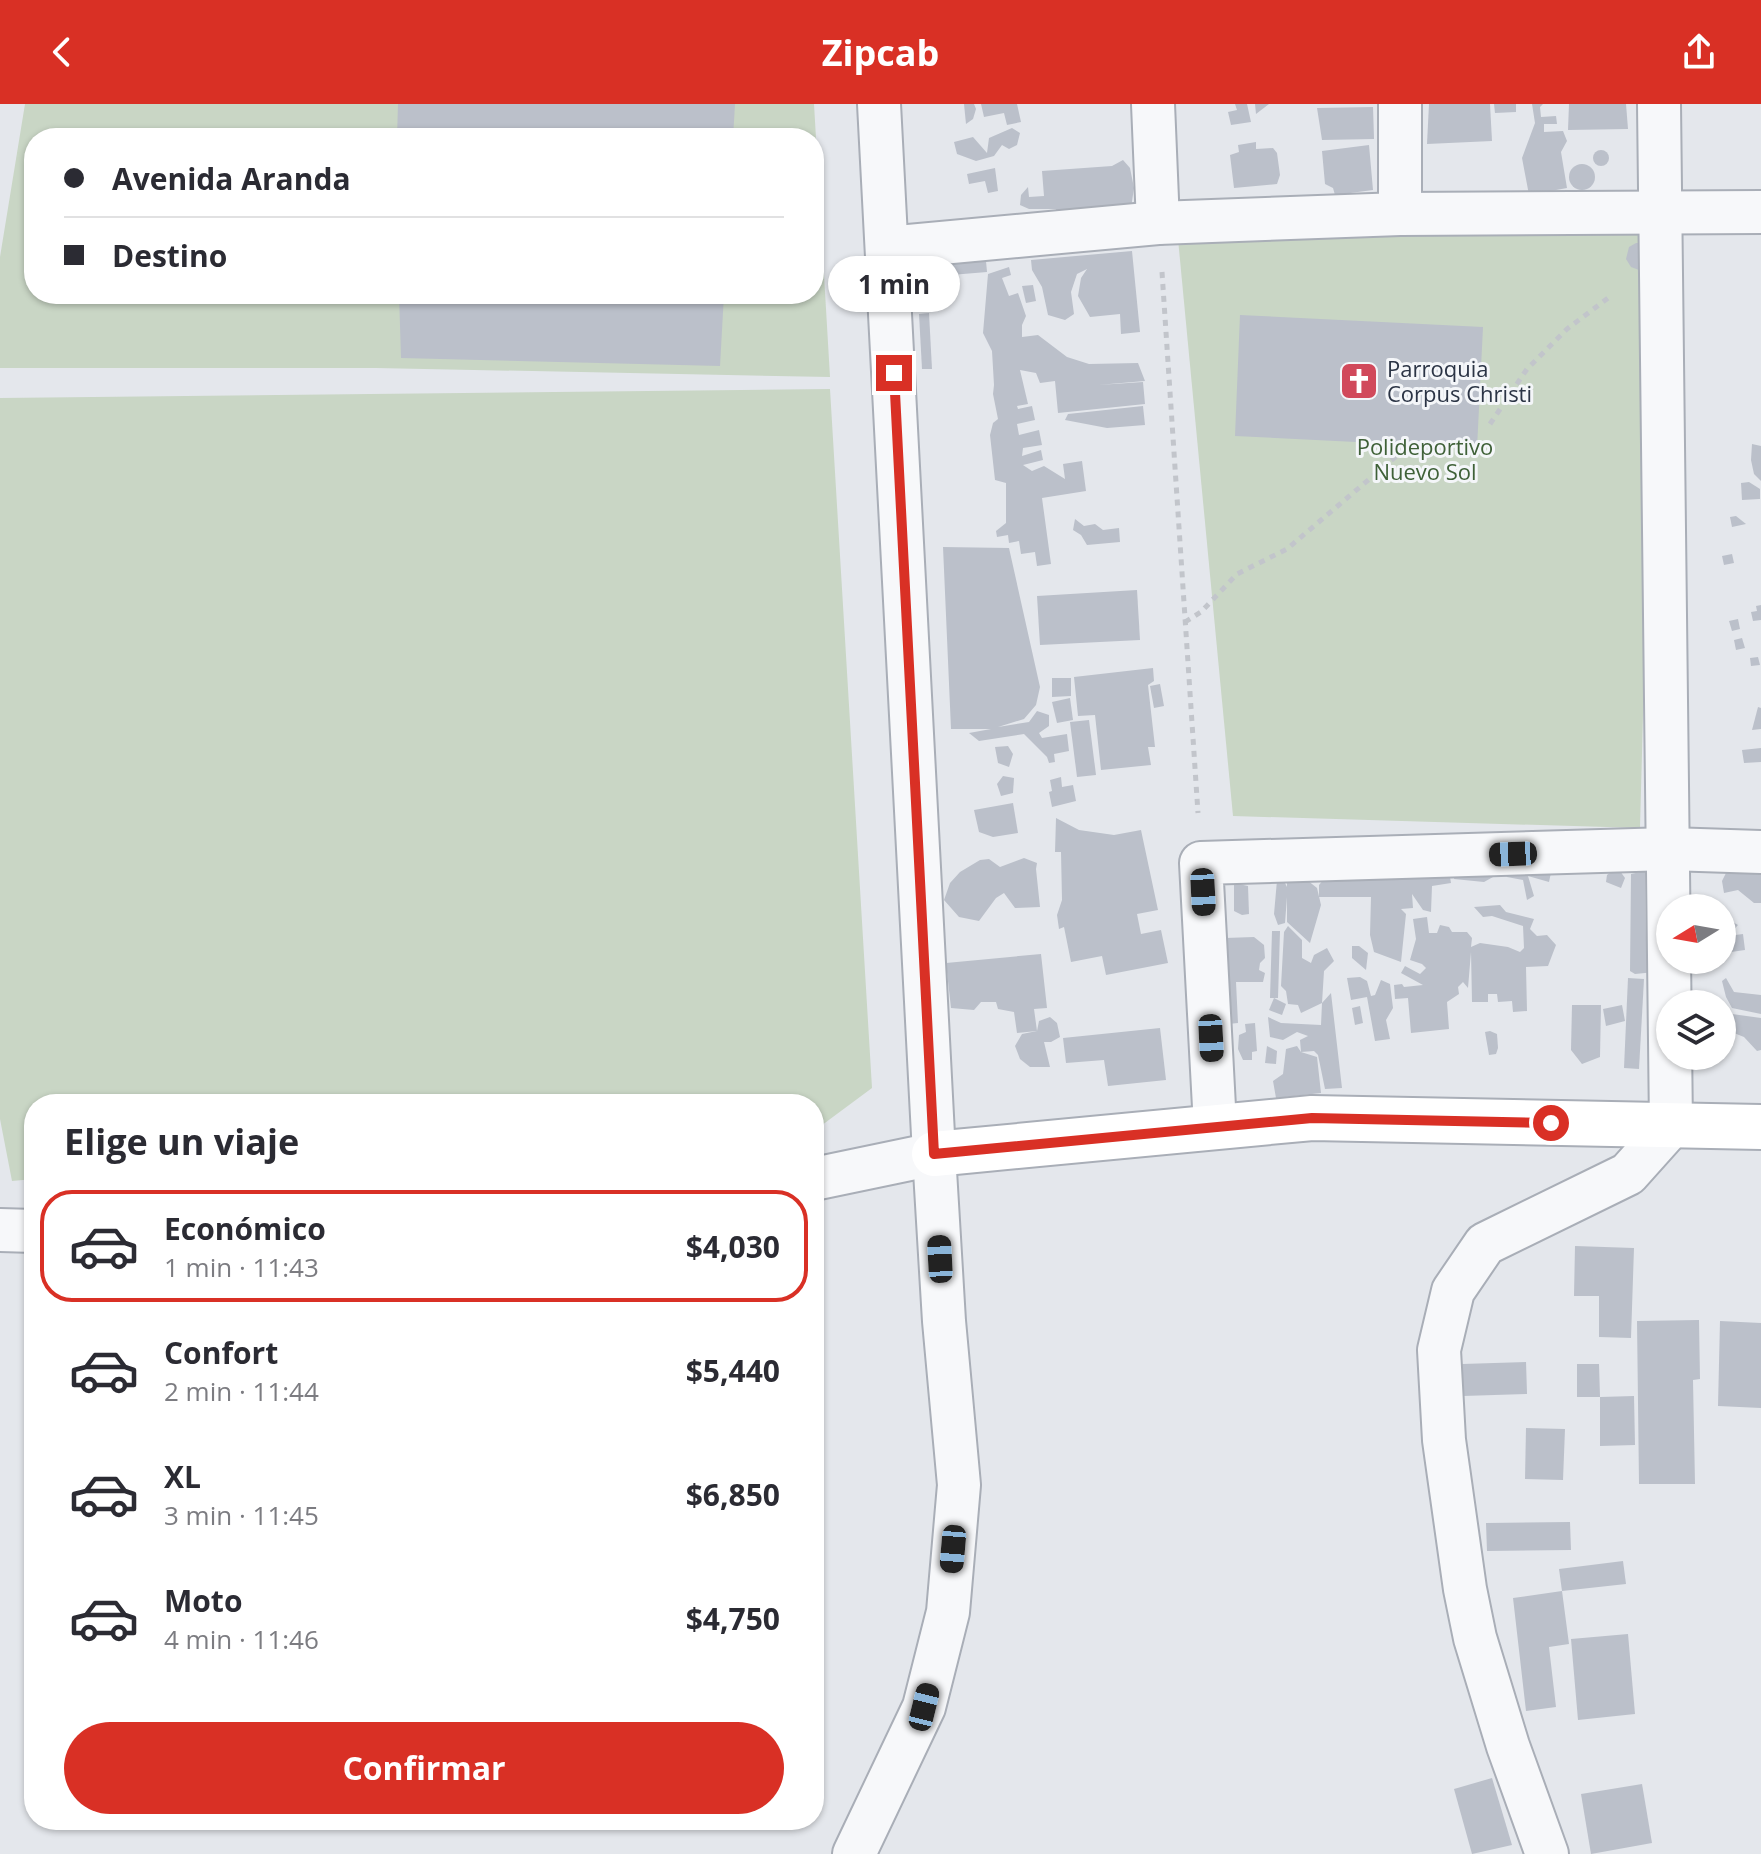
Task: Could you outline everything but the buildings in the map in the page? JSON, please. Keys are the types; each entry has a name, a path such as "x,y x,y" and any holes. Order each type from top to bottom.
{"street":[{"path":"854,1854 924,1707 948,1612 959,1485 944,1321 934,1154 879,104"},
{"path":"1153,104 1158,223"},
{"path":"1400,104 1400,214"},
{"path":"1547,1854 1492,1697 1465,1589 1444,1440 1439,1350 1453,1291 1485,1244 1628,1174 1671,1126 1659,104"},
{"path":"887,248 1158,223 1400,214 1761,212"},
{"path":"1215,1126 1201,863 1669,849 1761,852"},
{"path":"824,1177 934,1154 1312,1118 1761,1127"},
{"path":"0,1230 24,1231"}],"path":[{"path":"1158,223 1201,863"},
{"path":"1490,424 1527,369 1567,329 1620,290"},
{"path":"1185,622 1201,612 1237,574 1287,549 1400,453"}],"green space":[{"path":"25,104 814,104 815,128 24,128 24,304 824,304 824,275 830,377 376,368 0,368 0,257"},
{"name":"Polideportivo Nuevo Sol","path":"1656,228 1640,828 1233,816 1178,239"},
{"path":"830,389 872,1088 824,1124 824,1094 24,1094 24,1180 12,1181 0,1119 0,398"}],"place":[{"name":"Parroquia Corpus Christi","path":"1359,381"}],"route":[{"path":"894,373 934,1154 1312,1118 1551,1123"}]}
